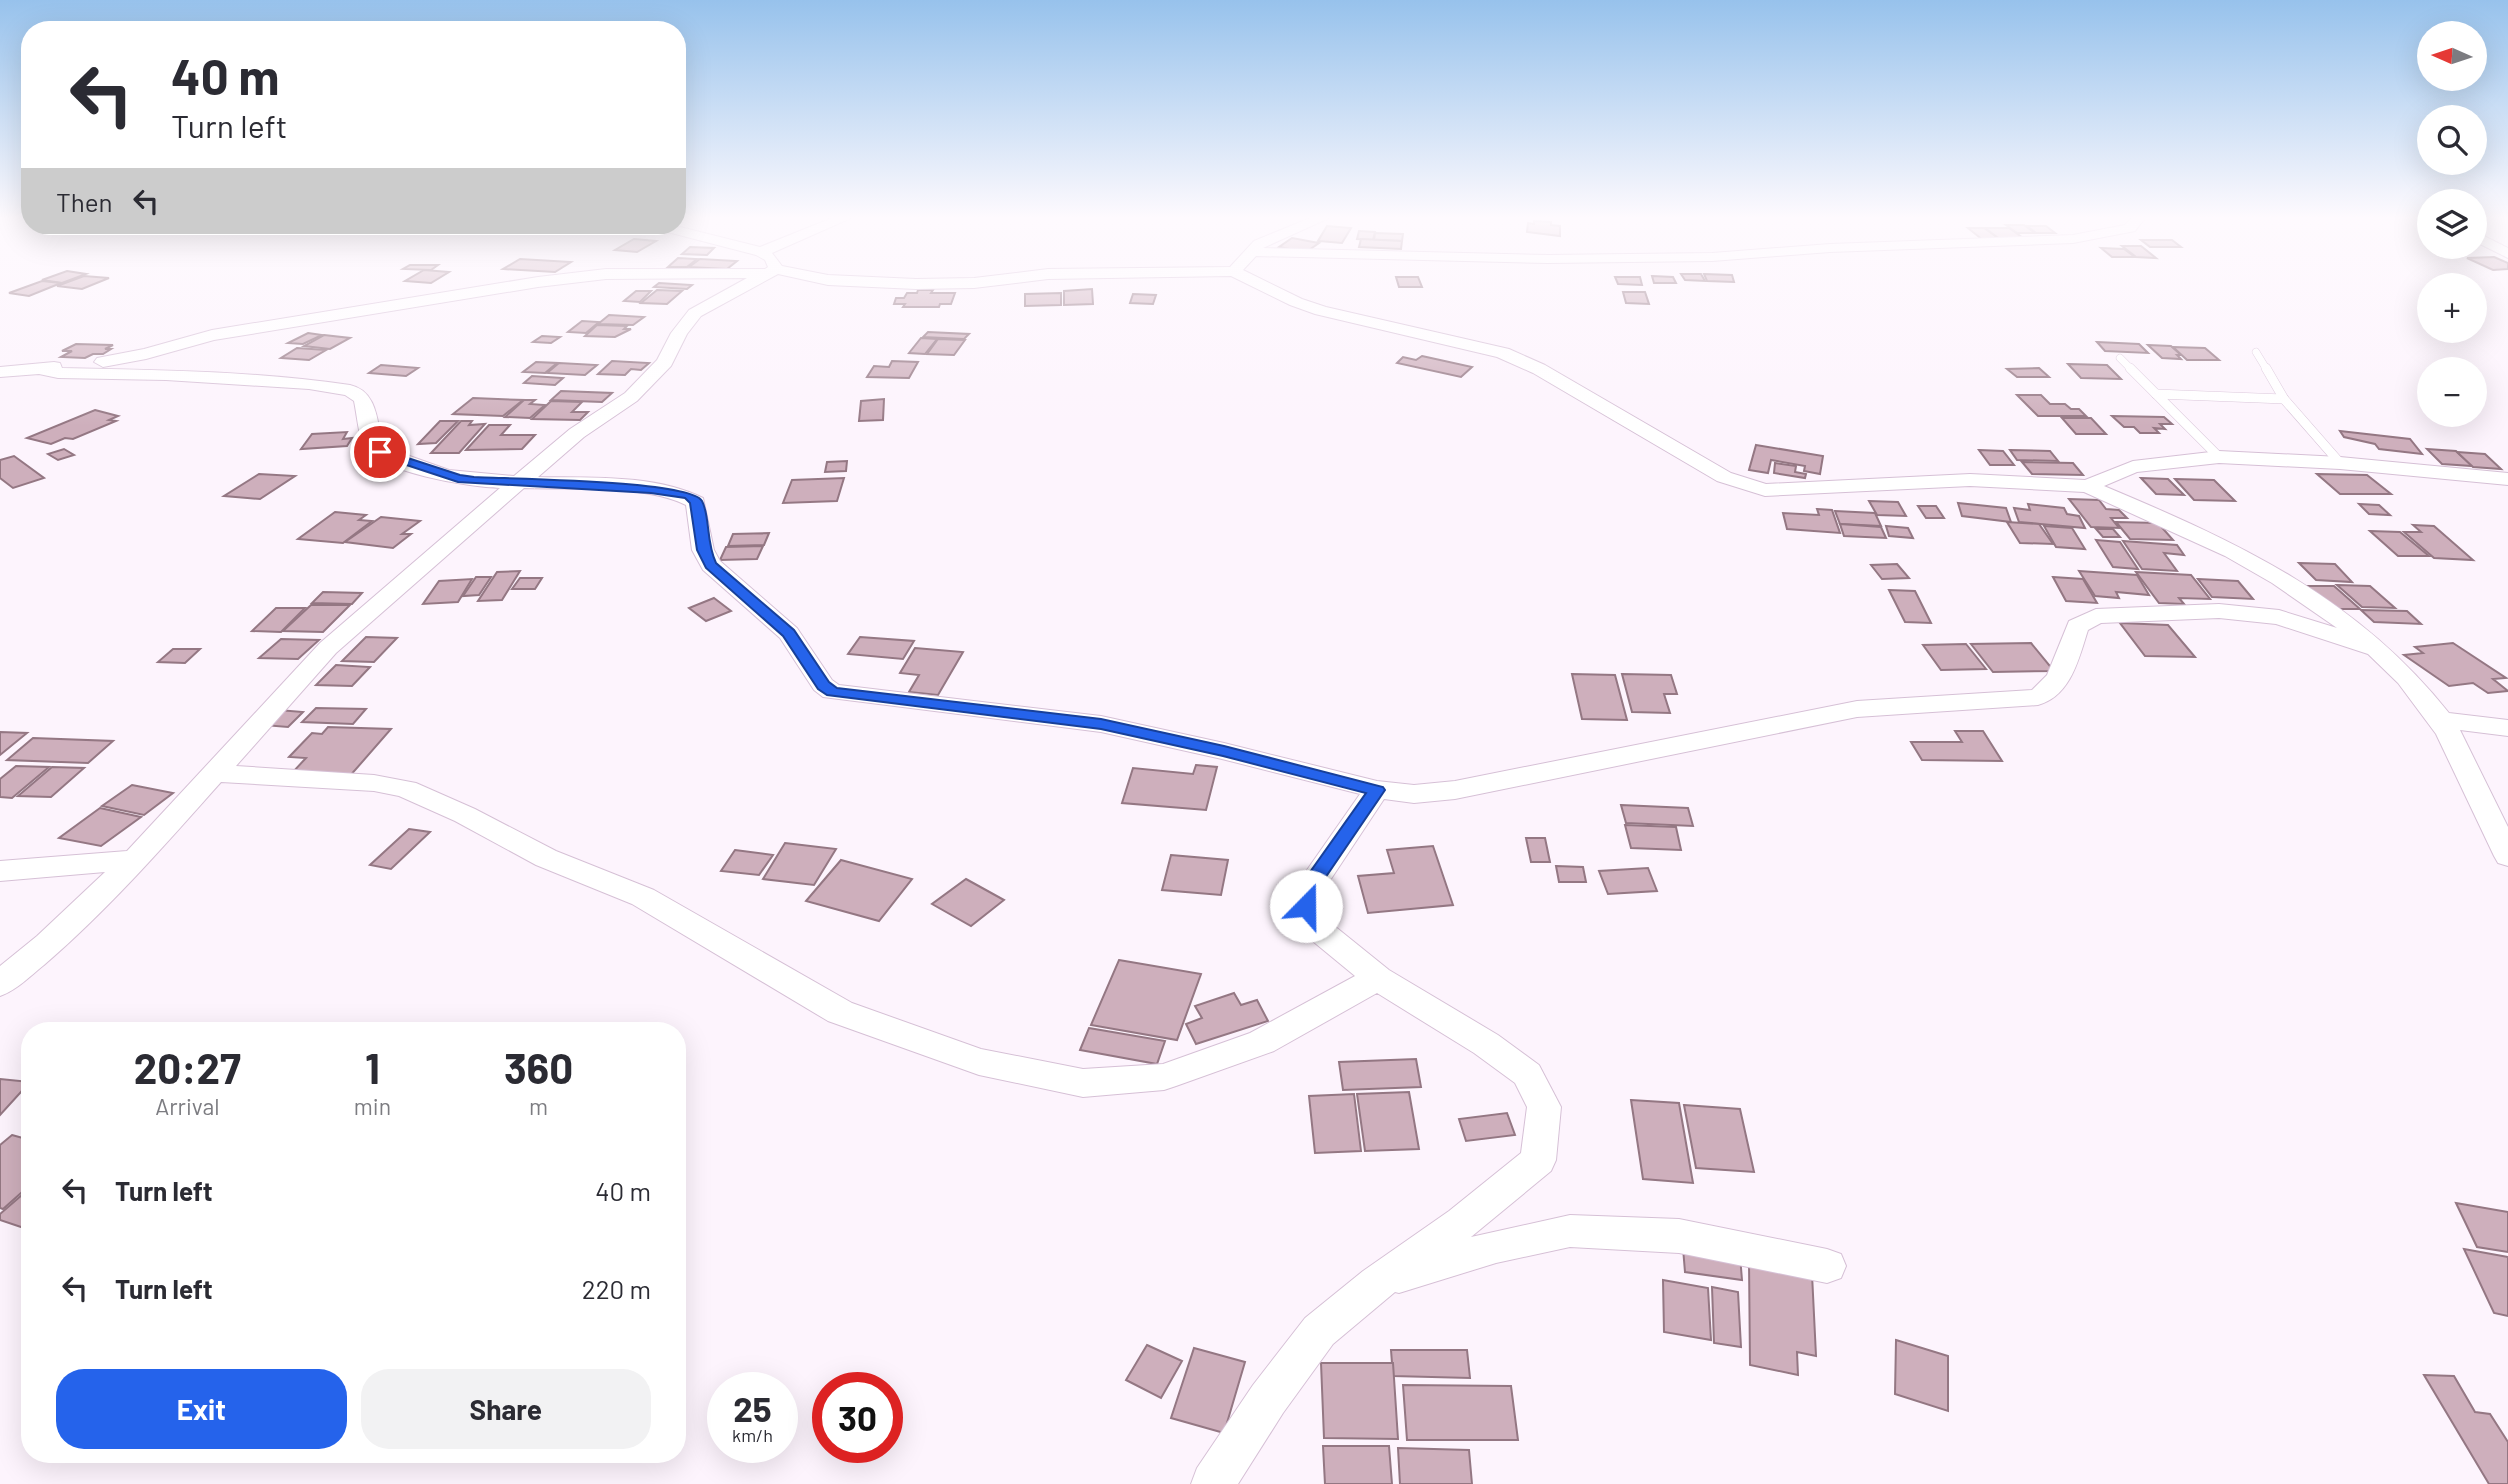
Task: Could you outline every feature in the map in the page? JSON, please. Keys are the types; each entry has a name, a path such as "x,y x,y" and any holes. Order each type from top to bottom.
{"street":[{"path":"0,372 111,361 222,333 505,287"},
{"path":"0,984 48,944 135,860 328,648 577,433 631,397 665,362 679,333 695,313 734,287"},
{"path":"1267,287 1321,311 1503,353 1539,369 1724,477 1747,486 1786,491 1970,480 2087,486 2098,484 2133,467 2220,457 2340,463 2508,478"},
{"path":"37,368 58,373 166,375 309,384 349,390 363,398 373,444 380,452 458,478 651,489 689,495 696,502 703,550 711,565 789,633 823,685 832,692 1101,724 1224,751 1377,790 1414,794 1455,790 1857,709 2038,696 2052,690 2059,679 2077,626 2096,616 2220,611 2279,617 2378,649"},
{"path":"2087,486 2214,542 2312,600 2378,649 2416,686 2440,720 2478,790 2491,824 2508,856"},
{"path":"2440,720 2508,728"},
{"path":"214,773 374,783 406,789 465,815 546,858 643,897 839,1013 979,1062 1083,1083 1164,1077 1201,1064 1262,1042 1378,978"},
{"path":"1213,1484 1268,1399 1319,1331 1377,1283 1462,1222 1538,1160 1544,1107 1527,1074 1486,1044 1378,978 1315,926 1306,906 1310,887 1377,790"},
{"path":"0,871 135,860"},
{"path":"1377,1283 1496,1245 1570,1231 1679,1236 1827,1266"}],"lane":[{"path":"2256,352 2284,399 2340,463"},
{"path":"2120,358 2220,457"},
{"path":"2156,394 2284,399"}],"building":[{"path":"25,287 51,287 29,296 9,293"},
{"path":"1092,289 1093,304 1064,305 1064,291"},
{"path":"657,290 682,291 667,304 641,303"},
{"path":"918,290 955,293 951,304 940,304 939,307 903,307 905,304 894,304 896,298 904,298 907,293 917,293"},
{"path":"636,291 651,291 640,302 624,301"},
{"path":"1623,292 1645,292 1649,304 1626,303"},
{"path":"1061,293 1061,305 1025,306 1025,294"},
{"path":"1133,294 1156,295 1153,304 1130,303"},
{"path":"609,315 644,317 633,325 598,324"},
{"path":"582,321 599,322 586,333 568,332"},
{"path":"597,325 627,326 624,329 631,329 615,337 585,336"},
{"path":"928,332 969,334 964,339 923,337"},
{"path":"308,333 322,335 303,344 288,343"},
{"path":"324,335 350,338 330,349 304,346"},
{"path":"542,336 560,337 551,343 533,342"},
{"path":"921,338 937,339 925,354 909,353"},
{"path":"938,339 965,340 954,355 927,354"},
{"path":"2097,342 2139,344 2148,353 2105,351"},
{"path":"76,344 113,345 105,349 111,349 103,354 93,354 85,358 61,357 72,351 62,351"},
{"path":"2148,345 2171,346 2181,355 2177,355 2181,359 2162,358"},
{"path":"2173,347 2205,348 2219,360 2187,360"},
{"path":"297,348 326,350 309,360 281,358"},
{"path":"1422,356 1472,367 1461,377 1397,363 1403,357 1416,360"},
{"path":"612,361 649,363 641,370 631,369 625,375 598,374"},
{"path":"892,361 918,362 909,378 867,377 874,366 889,367"},
{"path":"536,362 557,363 545,373 523,372"},
{"path":"559,363 597,365 585,375 547,373"},
{"path":"2068,364 2107,365 2121,379 2081,378"},
{"path":"381,365 418,368 406,376 369,373"},
{"path":"2039,368 2049,377 2017,377 2007,369"},
{"path":"532,376 563,378 555,385 524,383"},
{"path":"561,391 612,393 602,402 551,400"},
{"path":"2017,395 2041,395 2050,404 2065,404 2071,409 2079,409 2086,416 2038,416"},
{"path":"473,398 523,400 503,416 453,414"},
{"path":"884,399 883,420 859,421 861,401"},
{"path":"524,400 535,400 530,404 545,405 530,418 505,417"},
{"path":"551,401 582,402 572,412 588,412 580,420 532,419"},
{"path":"95,410 118,416 109,420 116,421 73,439 65,438 51,444 27,438"},
{"path":"2112,416 2164,417 2172,424 2160,424 2165,429 2154,428 2159,433 2140,433 2134,427 2124,427"},
{"path":"2062,418 2091,418 2106,434 2076,434"},
{"path":"440,421 458,421 436,443 418,444"},
{"path":"461,421 472,421 469,425 485,424 459,453 431,453"},
{"path":"489,425 510,425 501,435 535,435 522,449 466,450"},
{"path":"2340,431 2410,439 2422,454 2379,449 2375,444 2344,437"},
{"path":"347,432 343,439 352,438 347,446 301,449 312,434"},
{"path":"1756,445 1823,456 1820,474 1804,471 1805,466 1771,460 1768,473 1749,470"},
{"path":"64,449 74,455 58,460 48,454"},
{"path":"2427,449 2456,451 2472,466 2442,464"},
{"path":"1979,450 2003,451 2014,465 1990,465"},
{"path":"2010,450 2050,451 2058,461 2017,460"},
{"path":"2457,452 2485,454 2501,469 2473,467"},
{"path":"14,456 44,478 13,488 0,478 0,460"},
{"path":"847,461 846,471 825,472 827,462"},
{"path":"2022,462 2073,463 2083,475 2032,474"},
{"path":"1775,463 1796,466 1795,472 1806,474 1805,478 1774,473"},
{"path":"259,474 295,476 260,499 224,496"},
{"path":"2317,474 2367,475 2391,494 2340,494"},
{"path":"844,478 837,501 783,503 792,480"},
{"path":"2141,478 2168,479 2184,495 2156,494"},
{"path":"2175,479 2214,480 2235,501 2194,500"},
{"path":"2069,499 2099,500 2106,509 2119,510 2127,518 2111,518 2119,528 2091,527"},
{"path":"1869,501 1898,502 1906,516 1877,515"},
{"path":"1958,503 2006,508 2011,522 1962,516"},
{"path":"2028,504 2064,508 2067,514 2079,516 2085,528 2019,522 2014,508 2030,510"},
{"path":"2359,504 2379,505 2390,515 2369,514"},
{"path":"1918,506 1936,506 1944,518 1926,518"},
{"path":"1817,509 1832,510 1840,533 1787,529 1783,513 1819,515"},
{"path":"1835,511 1875,513 1881,526 1840,524"},
{"path":"335,512 366,515 359,520 372,521 343,543 298,539"},
{"path":"381,517 420,521 402,534 411,534 393,548 345,542"},
{"path":"2007,522 2039,524 2053,544 2020,543"},
{"path":"2116,522 2158,523 2173,540 2130,539"},
{"path":"1840,524 1881,527 1886,538 1844,536"},
{"path":"2413,525 2434,526 2473,560 2434,558 2404,532 2421,532"},
{"path":"1886,526 1908,528 1913,538 1889,536"},
{"path":"2044,526 2072,528 2085,549 2056,547"},
{"path":"2096,529 2113,529 2120,537 2103,537"},
{"path":"2370,531 2400,532 2429,556 2398,556"},
{"path":"769,533 764,545 728,546 733,534"},
{"path":"2096,540 2120,542 2138,569 2113,567"},
{"path":"2123,541 2177,545 2184,555 2164,553 2177,571 2142,569"},
{"path":"763,546 757,559 720,560 726,547"},
{"path":"2299,563 2335,564 2352,582 2316,580"},
{"path":"1897,564 1909,578 1882,579 1871,565"},
{"path":"520,571 502,600 478,601 497,572"},
{"path":"2079,571 2137,575 2149,595 2116,592 2119,598 2095,596"},
{"path":"2136,572 2191,575 2210,599 2179,598 2184,604 2159,603"},
{"path":"476,577 491,577 479,595 463,596"},
{"path":"2053,577 2083,579 2097,603 2066,601"},
{"path":"520,578 542,578 535,589 512,589"},
{"path":"472,579 458,602 423,604 439,581"},
{"path":"2198,579 2238,581 2253,599 2212,597"},
{"path":"2337,585 2370,586 2395,608 2362,607"},
{"path":"2306,586 2334,586 2360,609 2331,609"},
{"path":"1889,590 1915,591 1931,623 1905,622"},
{"path":"323,592 362,593 352,604 312,603"},
{"path":"714,598 731,611 706,621 689,608"},
{"path":"311,605 350,605 323,632 283,631"},
{"path":"276,608 305,608 281,632 252,631"},
{"path":"2361,610 2407,611 2421,624 2374,622"},
{"path":"2120,623 2168,625 2195,657 2145,656"},
{"path":"366,637 397,638 374,662 342,661"},
{"path":"860,637 914,641 903,659 848,654"},
{"path":"281,639 319,640 298,659 259,658"},
{"path":"2031,643 2054,671 1993,672 1971,644"},
{"path":"2453,643 2506,678 2493,679 2508,691 2488,693 2473,683 2449,686 2404,655 2423,653 2415,647"},
{"path":"1966,644 1986,669 1941,670 1923,645"},
{"path":"915,648 963,652 938,695 909,692 919,675 900,673"},
{"path":"173,649 200,649 185,663 158,662"},
{"path":"336,665 370,667 352,686 316,685"},
{"path":"1572,674 1615,675 1627,720 1582,719"},
{"path":"1622,674 1671,675 1677,694 1664,694 1670,713 1632,712"},
{"path":"316,708 366,709 353,724 302,722"},
{"path":"278,710 303,712 288,727 263,725"},
{"path":"328,727 391,729 349,777 291,774 306,758 289,757 312,733 322,734"},
{"path":"1955,731 1983,731 2002,761 1922,760 1911,742 1962,742"},
{"path":"0,732 27,733 0,755"},
{"path":"33,738 113,741 88,763 7,760"},
{"path":"1196,765 1217,767 1206,810 1122,803 1133,768 1193,774"},
{"path":"16,766 49,767 12,798 0,797 0,779"},
{"path":"52,767 84,768 51,797 18,796"},
{"path":"132,785 173,793 144,815 102,806"},
{"path":"1621,805 1688,808 1693,826 1626,823"},
{"path":"100,808 141,817 101,846 59,838"},
{"path":"1625,825 1676,827 1681,850 1631,848"},
{"path":"409,829 430,832 391,869 370,865"},
{"path":"1526,838 1545,838 1550,862 1531,862"},
{"path":"785,843 836,849 814,885 763,879"},
{"path":"1433,846 1453,905 1368,913 1358,876 1394,873 1387,850"},
{"path":"735,850 773,855 759,875 721,871"},
{"path":"1171,855 1228,860 1221,895 1162,890"},
{"path":"841,860 912,879 879,921 806,901"},
{"path":"1556,866 1583,867 1586,882 1559,882"},
{"path":"1648,868 1657,891 1608,894 1599,871"},
{"path":"966,879 1004,900 971,926 932,904"},
{"path":"1119,960 1201,974 1177,1040 1091,1025"},
{"path":"1234,993 1241,1005 1257,1000 1268,1021 1196,1044 1186,1024 1202,1018 1195,1006"},
{"path":"1089,1028 1165,1041 1157,1064 1080,1050"},
{"path":"1416,1059 1421,1087 1343,1090 1339,1062"},
{"path":"0,1079 21,1081 21,1092 0,1115"},
{"path":"1409,1092 1419,1149 1365,1151 1357,1094"},
{"path":"1354,1094 1361,1151 1315,1153 1309,1096"},
{"path":"1631,1100 1679,1103 1693,1183 1643,1179"},
{"path":"1684,1105 1740,1109 1754,1172 1696,1168"},
{"path":"1507,1113 1515,1135 1466,1141 1459,1119"},
{"path":"12,1135 21,1138 21,1193 3,1209 0,1208 0,1145"},
{"path":"21,1196 21,1227 0,1220 0,1214"},
{"path":"2456,1203 2508,1212 2508,1252 2477,1247"},
{"path":"1683,1248 1740,1256 1742,1280 1685,1272"},
{"path":"2464,1249 2508,1257 2508,1316 2494,1313"},
{"path":"1749,1261 1812,1274 1816,1356 1797,1352 1798,1375 1750,1365"},
{"path":"1663,1280 1708,1288 1711,1340 1664,1332"},
{"path":"1712,1287 1738,1292 1741,1347 1714,1343"},
{"path":"1896,1340 1948,1356 1948,1411 1895,1394"},
{"path":"1147,1345 1182,1361 1161,1398 1126,1380"},
{"path":"1194,1348 1245,1362 1224,1433 1171,1418"},
{"path":"1391,1350 1467,1350 1470,1378 1393,1376"},
{"path":"1321,1363 1393,1363 1398,1439 1324,1438"},
{"path":"2424,1375 2454,1376 2475,1412 2490,1414 2508,1442 2508,1484 2489,1484"},
{"path":"1403,1385 1511,1386 1518,1440 1407,1440"},
{"path":"1323,1446 1389,1446 1392,1484 1325,1484"},
{"path":"1398,1448 1469,1450 1472,1484 1400,1484"}],"route":[{"path":"380,452 474,481 651,489 689,495 696,502 703,550 711,565 789,633 812,670 832,692 1101,724 1224,751 1377,790 1310,887 1306,906"}]}
